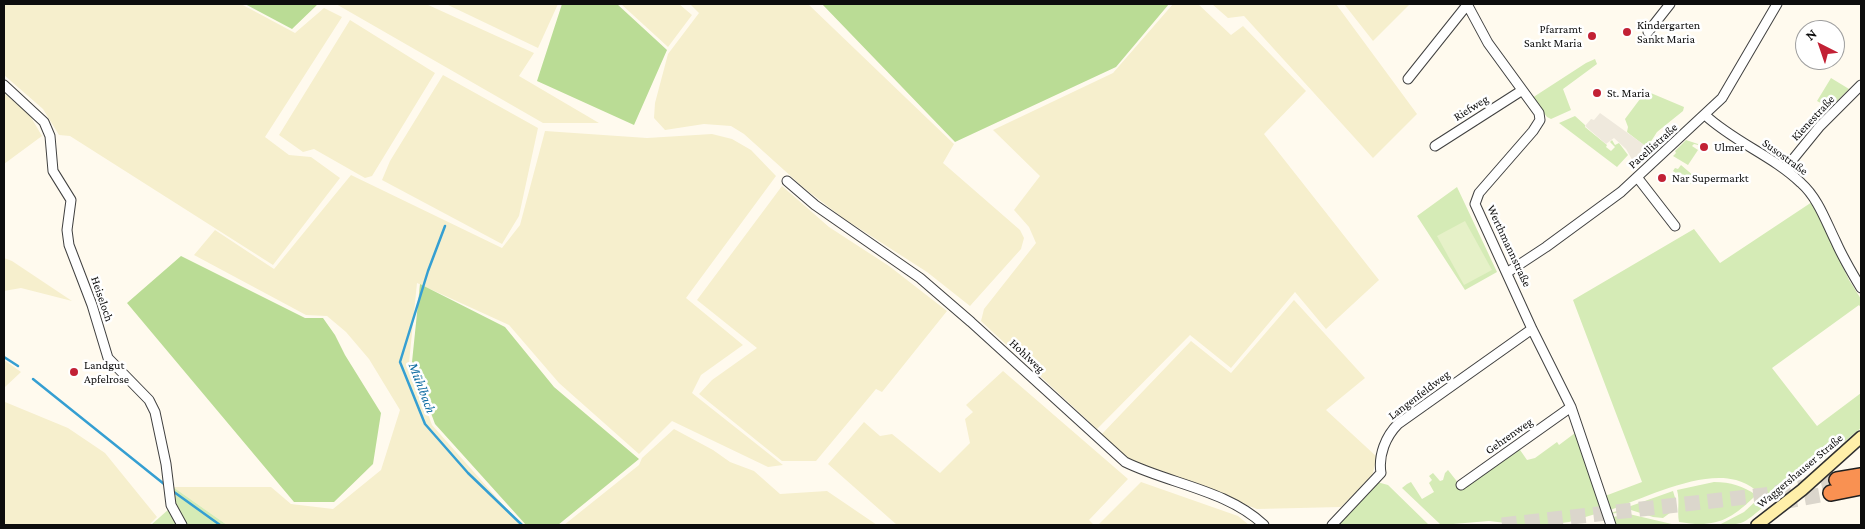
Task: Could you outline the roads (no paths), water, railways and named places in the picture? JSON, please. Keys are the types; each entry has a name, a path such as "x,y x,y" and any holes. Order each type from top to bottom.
{"highway":[{"path":"1861,476 1834,486 1861,488"}],"street":[{"path":"1648,32 1670,4"},
{"name":"Pacellistraße","path":"1508,272 1546,247 1621,192 1705,115 1722,98 1777,4"},
{"path":"1408,79 1467,5"},
{"name":"Werthmannstraße","path":"1467,5 1488,43 1521,91 1539,113 1540,120 1533,131 1479,193 1475,204 1508,272 1532,329 1572,407 1611,525"},
{"name":"Heiseloch","path":"4,85 44,122 50,136 53,172 71,200 67,230 69,245 92,305 108,358 149,400 155,412 166,464 171,505 182,525"},
{"name":"Kienestraße","path":"1785,169 1820,126 1861,85"},
{"name":"Riefweg","path":"1435,146 1521,91"},
{"name":"Susostraße","path":"1705,115 1716,126 1785,169 1803,184 1816,201 1845,261 1861,288"},
{"path":"1637,177 1675,226"},
{"name":"Hohlweg","path":"786,182 815,205 920,278 1126,462 1145,471 1229,502 1251,513 1264,525"},
{"name":"Langenfeldweg","path":"1332,525 1381,473 1380,466 1384,448 1389,434 1398,424 1532,329"},
{"name":"Gehrenweg","path":"1461,485 1572,407"},
{"name":"Waggershauser Straße","path":"1757,525 1802,490 1861,437"}],"waterway":[{"name":"Mühlbach","path":"445,226 428,271 400,362 425,424 468,473 522,525"},
{"path":"4,357 18,366"},
{"path":"33,379 164,484"},
{"path":"174,492 220,525"}],"tunnel":[{"path":"1502,525 1764,495 1837,480"},
{"path":"1782,502 1831,493"}],"place":[{"name":"Kindergarten Sankt Maria","path":"1627,32"},
{"name":"Pfarramt Sankt Maria","path":"1592,36"},
{"name":"St. Maria","path":"1597,93"},
{"name":"Ulmer","path":"1704,147"},
{"name":"Nar Supermarkt","path":"1662,178"},
{"name":"Landgut Apfelrose","path":"74,372"}]}
